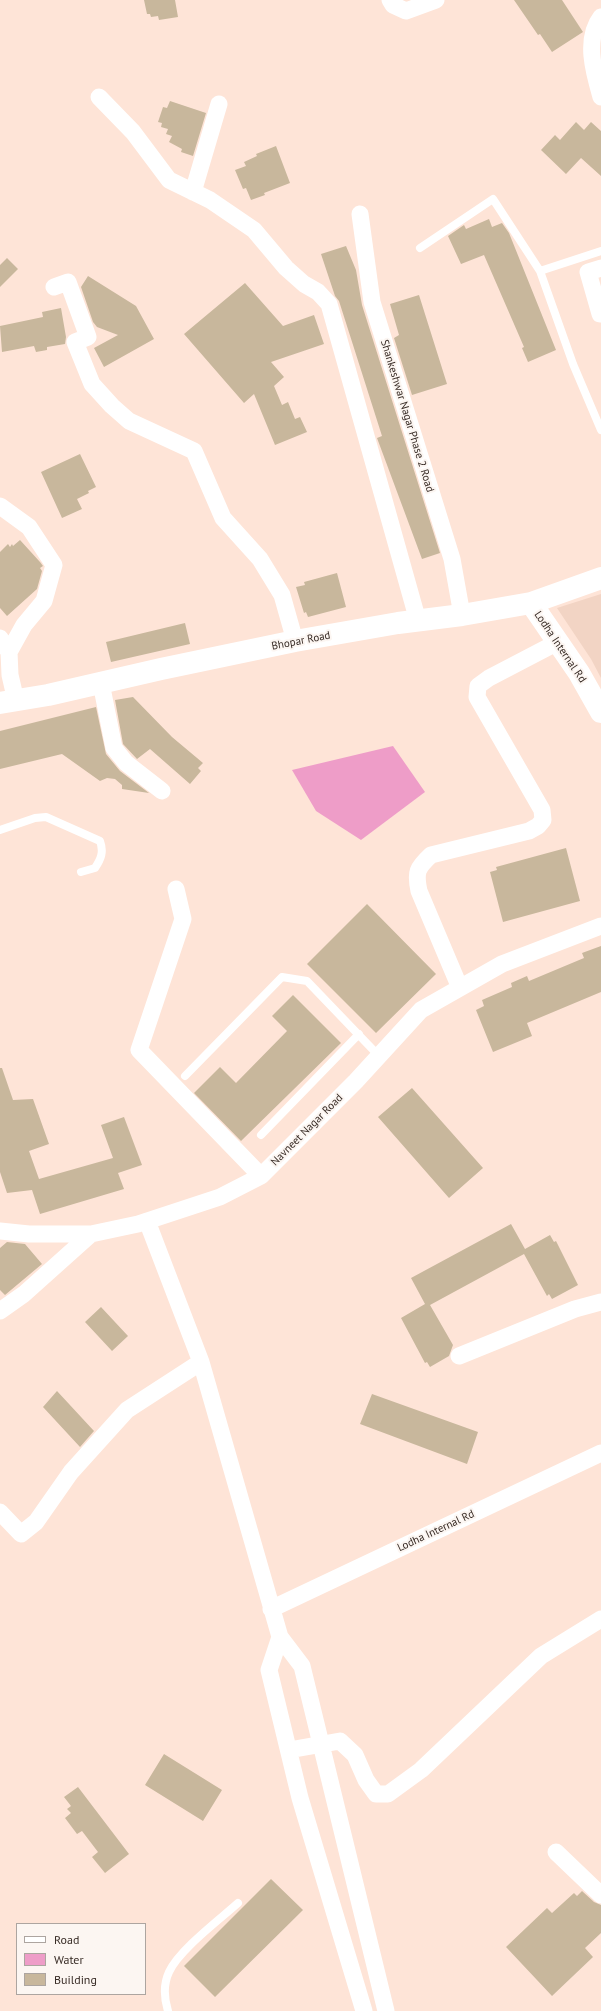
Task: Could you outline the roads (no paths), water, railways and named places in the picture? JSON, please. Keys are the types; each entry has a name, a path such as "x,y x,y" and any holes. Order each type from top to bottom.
{"street":[{"path":"390,0 393,5 406,11 436,0"},
{"path":"601,17 593,32 592,54 601,98"},
{"path":"99,97 133,132 169,180 210,200 254,230 286,268 304,284 318,292 329,304 418,621"},
{"path":"193,192 219,104"},
{"name":"Shankeshwar Nagar Phase 2 Road","path":"360,214 372,302 452,559 462,616"},
{"path":"601,268 588,272 601,314"},
{"path":"54,288 68,282 88,337 75,342 92,384 112,406 129,421 194,452 223,518 260,559 282,595 295,641"},
{"path":"0,506 29,527 54,565 44,601 24,625 9,652"},
{"name":"Bhopar Road","path":"8,702 48,695 295,641 398,623 462,616 531,603 601,578"},
{"name":"Lodha Internal Rd","path":"531,603 579,673 601,712"},
{"path":"0,638 9,652 10,675 8,702"},
{"path":"460,988 419,891 416,878 419,866 431,855 529,831 538,826 543,820 542,810 477,697 478,686 489,678 558,642"},
{"path":"101,683 114,748 126,763 162,791"},
{"path":"176,889 184,918 139,1050 261,1176"},
{"name":"Navneet Nagar Road","path":"0,1311 24,1294 92,1234 147,1221 220,1197 261,1176 379,1056 421,1010 502,964 601,926"},
{"path":"147,1221 201,1362 280,1637 302,1666 386,2011"},
{"path":"0,1231 29,1234 92,1234"},
{"path":"459,1356 575,1309 601,1302"},
{"path":"0,1512 21,1534 36,1522 71,1472 127,1410 201,1362"},
{"name":"Lodha Internal Rd","path":"271,1609 601,1453"},
{"path":"289,1750 340,1741 356,1754 366,1780 376,1794 388,1794 420,1770 541,1656 601,1618"},
{"path":"280,1637 269,1670 300,1798 364,2011"},
{"path":"556,1852 601,1895"}],"lane":[{"path":"420,248 493,199 540,271 573,364 601,430"},
{"path":"540,271 601,252"},
{"path":"0,830 35,818 46,817 100,841 102,847 101,857 95,868 81,872"},
{"path":"185,1076 282,977 307,981 379,1056"},
{"path":"261,1135 359,1034"},
{"path":"168,2011 164,1990 169,1972 190,1946 238,1903"}],"water":[{"path":"393,746 425,792 361,840 316,811 292,770"}]}
